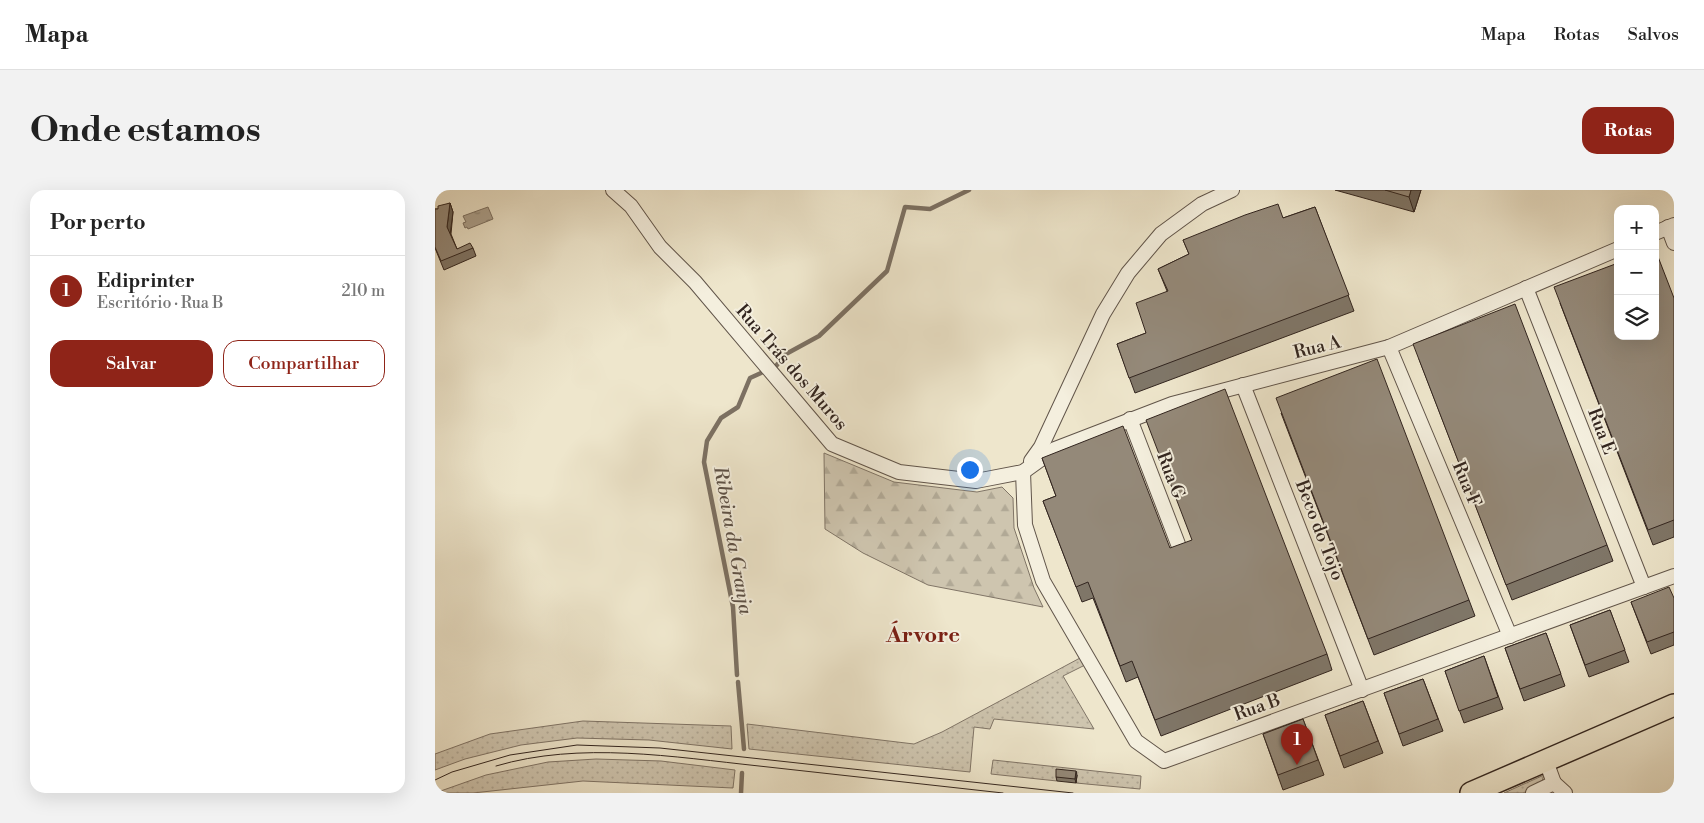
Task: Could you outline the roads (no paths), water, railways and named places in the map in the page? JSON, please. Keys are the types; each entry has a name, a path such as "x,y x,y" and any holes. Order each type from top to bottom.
{"main road":[{"path":"1471,793 1674,705"}],"street":[{"name":"Rua Trás dos Muros","path":"613,190 631,206 660,247 695,282 832,444 899,472 976,481 1023,472"},
{"path":"1023,472 1041,448 1103,314 1128,273 1161,234 1202,204 1232,190"},
{"path":"1666,228 1674,243"},
{"name":"Rua A","path":"1023,472 1055,449 1172,404 1243,384 1389,348 1616,250"},
{"name":"Rua E","path":"1526,288 1644,587"},
{"name":"Rua F","path":"1389,348 1511,636"},
{"name":"Beco do Tojo","path":"1243,384 1363,690"},
{"name":"Rua G","path":"1130,419 1178,544"},
{"name":"Rua B","path":"1023,472 1025,525 1043,581 1136,740 1164,760 1363,690 1674,576"},
{"path":"1546,761 1554,783 1565,793"},
{"path":"1533,793 1554,783"}],"water":[{"path":"488,207 493,219 468,229 467,227 465,228 463,223 466,222 463,216"}],"waterway":[{"name":"Ribeira da Granja","path":"776,366 786,354 819,336 887,271 905,207 930,209 969,190"},
{"name":"Ribeira da Granja","path":"737,675 733,607 704,462 707,441 721,418 738,407 750,378 761,373"},
{"name":"Ribeira da Granja","path":"738,682 744,749"},
{"name":"Ribeira da Granja","path":"741,793 742,773"}],"tram line":[{"path":"435,780 452,772 510,755 577,745 660,748 1073,793"},
{"path":"496,766 528,758 561,754 627,753 661,755 1003,793"}],"place":[{"name":"Ediprinter","path":"1297,765"}],"district":[{"name":"Árvore","path":"923,634"}]}
